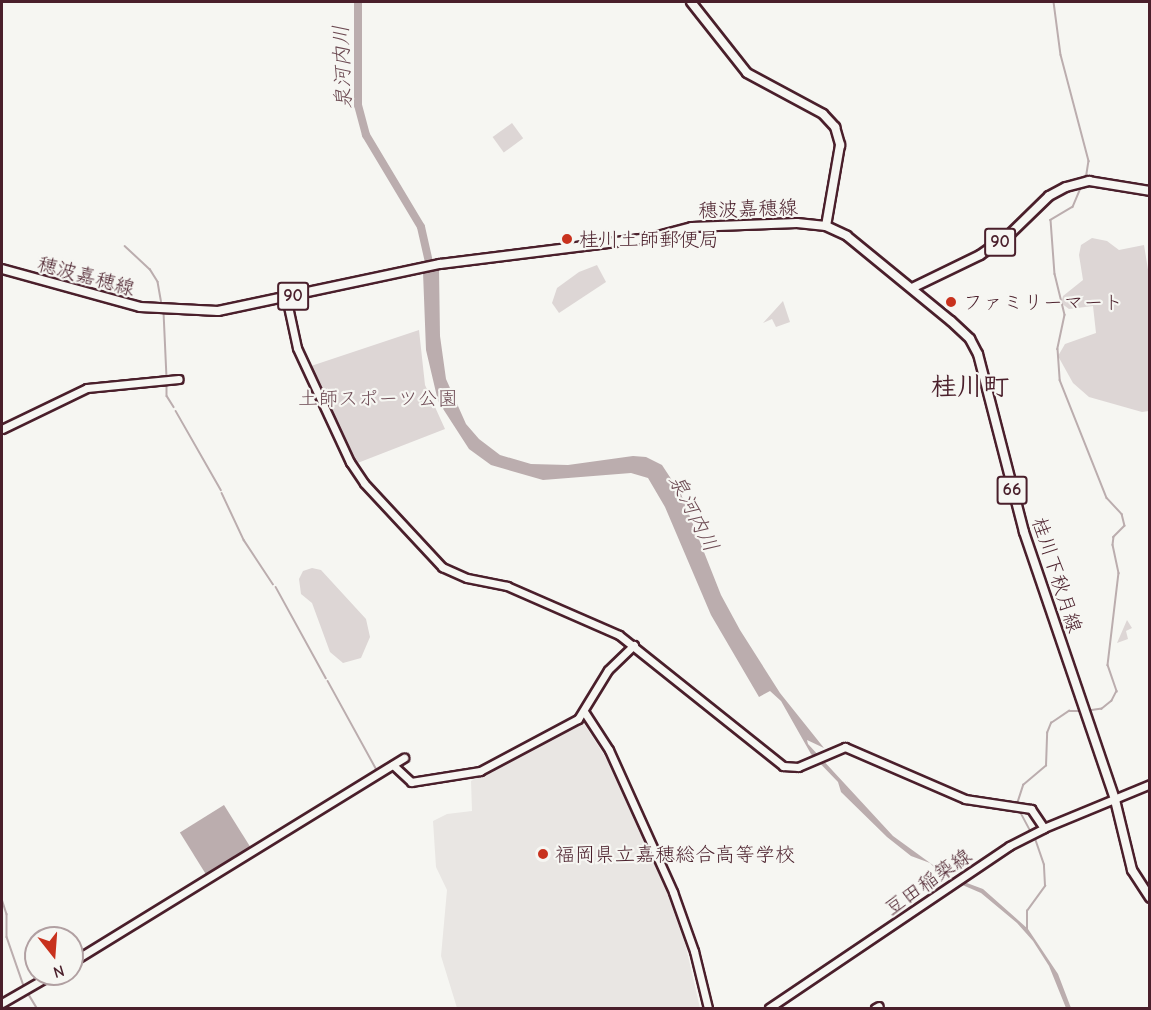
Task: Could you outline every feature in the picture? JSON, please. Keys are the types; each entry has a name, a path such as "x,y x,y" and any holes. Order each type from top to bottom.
{"main road":[{"path":"691,2 747,73 823,114 835,127 840,145 826,226"},
{"name":"90","path":"912,288 980,255 1010,234 1049,196 1079,183 1089,182 1149,191"},
{"name":"穂波嘉穂線","path":"2,269 162,311 218,311 440,264 650,238 692,227 778,222 826,226"},
{"name":"桂川下秋月線","path":"826,226 858,243 912,288 964,333 978,354 1024,532 1115,800 1132,870 1149,898"}],"street":[{"path":"286,297 297,348 350,462 364,483 413,532 435,560 453,574 507,586 612,631 634,645 780,764 791,768 807,763 830,750 844,747 941,790 982,802 1025,807 1038,815 1044,828"},
{"path":"2,429 87,388 179,379"},
{"path":"393,765 411,782 465,777 567,726 585,713 608,670 634,645"},
{"path":"585,713 609,750 673,892 694,951 708,1008"},
{"path":"84,955 404,758"},
{"name":"豆田稲築線","path":"769,1008 972,871 1044,828 1149,784"},
{"path":"2,1003 31,986"}],"shaded area":[{"path":"439,269 440,336 446,379 466,424 479,439 500,455 531,464 568,465 633,456 646,457 662,465 681,494 721,595 740,630 780,693 824,748 807,740 808,744 893,836 948,876 983,889 1028,929 1058,974 1071,1008 1066,1008 1049,966 1033,941 1017,923 981,893 944,877 930,863 911,856 887,837 841,792 838,782 811,754 781,701 770,691 759,697 711,615 665,507 648,478 631,473 543,480 491,465 469,449 438,401 426,350 423,272"},
{"name":"福岡県立嘉穂総合高等学校","path":"583,722 615,772 670,897 683,934 700,1008 457,1008 441,956 447,890 436,867 433,821 447,814 472,811 471,781"},
{"path":"224,805 252,849 207,877 180,833"}],"green space":[{"path":"512,123 523,138 504,152 493,137"},
{"path":"1092,238 1107,241 1119,250 1144,245 1150,282 1149,411 1142,412 1089,397 1073,383 1058,356 1065,344 1096,333 1093,306 1069,309 1061,303 1063,296 1083,280 1079,255 1081,245"},
{"path":"597,265 606,282 559,313 552,303 557,288 579,272"},
{"path":"783,301 790,322 776,327 772,319 763,323"},
{"name":"土師スポーツ公園","path":"419,330 425,385 445,429 355,464 308,367"},
{"path":"312,568 321,570 366,619 370,637 361,658 343,663 330,652 312,603 301,594 299,579 303,571"},
{"path":"1127,620 1132,628 1126,631 1128,639 1117,643"}],"waterway":[{"name":"泉河内川","path":"358,2 358,105 366,135 421,227 431,271"},
{"path":"1054,2 1061,55 1089,161 1086,179"},
{"path":"1082,186 1073,207 1051,220 1055,274 1065,315 1058,349 1060,380 1107,498 1122,514 1125,526 1114,537 1113,545 1119,573 1108,665 1117,691 1112,701 1102,709 1087,711"},
{"path":"125,246 150,269 158,282 162,304"},
{"path":"164,312 167,379"},
{"path":"167,383 167,396 174,407"},
{"path":"176,411 221,490"},
{"path":"222,493 244,540 273,584"},
{"path":"276,587 326,678"},
{"path":"328,681 377,770"},
{"path":"1017,804 1023,785 1046,766 1047,733 1051,723 1069,711 1082,711"},
{"path":"1020,811 1030,830"},
{"path":"1027,929 1027,911 1045,886 1044,865 1035,839"},
{"path":"2,899 7,914 7,937 24,986"},
{"path":"28,993 37,1008"}],"place":[{"name":"桂川土師郵便局","path":"567,239"},
{"name":"ファミリーマート","path":"951,302"},
{"name":"福岡県立嘉穂総合高等学校","path":"543,854"}],"district":[{"name":"桂川町","path":"970,388"}]}
